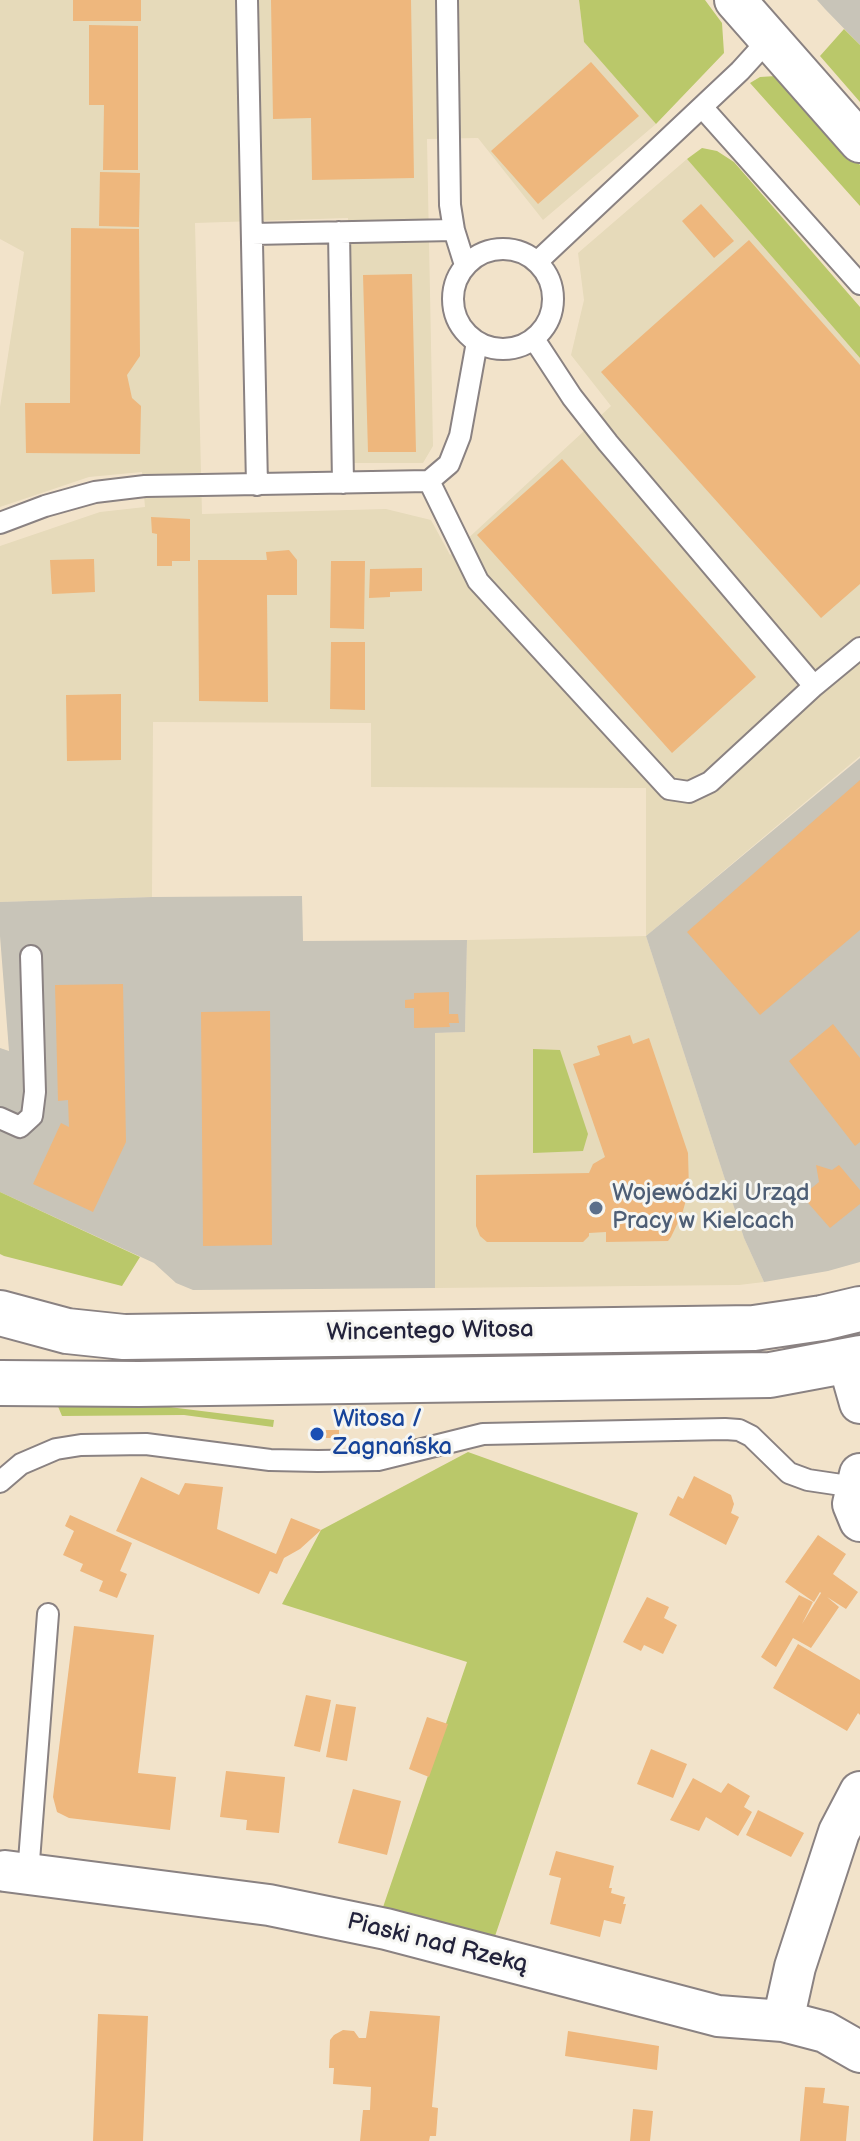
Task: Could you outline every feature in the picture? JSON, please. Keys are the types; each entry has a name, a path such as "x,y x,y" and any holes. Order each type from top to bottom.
{"main road":[{"name":"Wincentego Witosa","path":"0,1313 67,1331 124,1337 754,1328 860,1309"},
{"name":"Wincentego Witosa","path":"0,1383 184,1384 770,1375 854,1360"}],"street":[{"path":"735,0 860,142"},
{"path":"854,1360 860,1403"},
{"path":"783,2021 795,1967 839,1832 860,1792"},
{"name":"Piaski nad Rzeką","path":"11,1873 269,1905 386,1929 718,2016 783,2021 825,2032 860,2052"}],"lane":[{"path":"247,0 257,485"},
{"path":"447,0 450,205 465,265"},
{"path":"537,262 740,71 769,39"},
{"path":"702,107 860,284"},
{"path":"252,234 454,230"},
{"path":"339,232 343,483"},
{"path":"492,250 516,251 537,262 548,275 553,292 552,309 546,326 534,339 519,347 502,350 477,342 459,325 453,310 452,295 456,279 465,265 492,250"},
{"path":"534,339 572,397 608,443 814,686"},
{"path":"0,523 45,506 117,489 145,486 429,481 449,464 460,436 477,342"},
{"path":"429,481 478,581 669,789 689,792 710,782 860,648"},
{"path":"0,1118 20,1127 32,1116 35,1092 31,956"},
{"path":"0,1482 21,1464 56,1449 81,1445 146,1444 270,1460 378,1460 483,1434 725,1429 739,1430 751,1436 789,1473 858,1494"},
{"path":"11,1873 48,1614"}],"shaded area":[{"path":"0,0 579,0 584,42 656,124 543,220 478,138 427,139 433,446 423,463 353,463 348,218 195,223 202,514 386,509 431,520 450,555 611,406 571,355 584,300 578,253 687,159 860,358 860,756 646,936 646,788 371,787 371,723 153,722 152,897 0,902 0,546 100,512 145,507 142,472 89,477 0,507 0,407 24,252 0,239"},
{"path":"817,0 860,0 860,45 825,9"},
{"path":"860,758 860,1262 764,1282 744,1238 646,936"},
{"path":"302,896 303,941 467,940 465,1032 435,1033 435,1288 193,1290 176,1283 154,1263 0,1192 0,1048 9,1051 0,902"},
{"path":"646,936 744,1238 764,1282 739,1285 435,1288 435,1033 465,1032 467,940"}],"green space":[{"path":"579,0 705,0 722,23 724,53 656,124 584,42"},
{"path":"844,29 860,45 860,102 820,56"},
{"path":"776,76 791,87 860,165 860,206 750,83 760,77"},
{"path":"702,148 717,151 734,162 860,307 860,358 687,159"},
{"path":"533,1049 560,1050 588,1134 583,1151 533,1153"},
{"path":"0,1192 140,1257 122,1286 4,1256 0,1254"},
{"path":"57,1404 145,1404 274,1420 273,1427 184,1415 62,1416"},
{"path":"468,1452 638,1513 493,1942 382,1910 467,1662 282,1604 321,1530"}],"building":[{"path":"73,0 141,0 141,21 73,21"},
{"path":"271,0 411,0 414,178 312,180 311,118 273,119"},
{"path":"89,25 138,26 138,170 103,170 104,105 89,105"},
{"path":"591,62 639,116 538,204 491,151"},
{"path":"100,172 140,173 139,227 99,226"},
{"path":"701,204 734,241 714,258 682,221"},
{"path":"71,228 139,229 140,356 127,375 132,398 141,406 140,454 26,453 25,403 70,403"},
{"path":"749,240 860,365 860,584 821,618 601,372"},
{"path":"412,274 416,452 368,452 363,275"},
{"path":"562,459 756,677 672,753 477,535"},
{"path":"151,517 190,519 190,561 172,561 172,566 157,566 157,534 152,533"},
{"path":"289,550 297,560 297,595 267,595 268,702 199,701 198,560 267,560 266,552"},
{"path":"94,559 95,592 52,594 50,560"},
{"path":"331,561 365,561 364,629 330,628"},
{"path":"422,568 422,591 390,592 390,597 369,598 370,569"},
{"path":"331,642 365,642 365,710 330,709"},
{"path":"121,694 121,760 67,761 66,695"},
{"path":"860,780 860,930 760,1015 687,932"},
{"path":"123,984 126,1142 93,1212 33,1184 61,1123 69,1127 68,1100 58,1101 55,985"},
{"path":"449,992 449,1014 458,1014 459,1023 449,1023 450,1027 414,1028 414,1008 405,1008 405,1000 414,999 414,993"},
{"path":"270,1011 272,1245 203,1246 201,1012"},
{"path":"833,1024 860,1058 860,1142 855,1146 789,1061"},
{"path":"630,1035 633,1044 649,1038 688,1153 689,1190 671,1237 668,1241 606,1242 606,1232 589,1233 583,1242 487,1242 476,1226 476,1175 589,1173 593,1164 605,1157 573,1064 600,1055 597,1046"},
{"path":"816,1165 832,1170 839,1165 860,1190 860,1204 830,1228 802,1196 819,1182"},
{"path":"311,1430 339,1430 339,1438 311,1438"},
{"path":"694,1476 731,1495 734,1504 731,1513 739,1517 726,1545 669,1515 678,1496 683,1499"},
{"path":"141,1477 179,1495 185,1483 223,1487 217,1529 276,1554 291,1518 321,1530 300,1549 284,1558 277,1574 270,1571 259,1594 116,1531"},
{"path":"70,1515 132,1543 120,1571 127,1574 117,1598 99,1591 103,1581 80,1571 83,1564 63,1555 74,1531 65,1526"},
{"path":"818,1535 846,1554 833,1574 858,1592 846,1609 827,1597 839,1607 811,1648 793,1638 776,1667 761,1657 799,1595 813,1602 802,1624 821,1593 814,1602 785,1582"},
{"path":"647,1597 669,1607 664,1618 677,1625 663,1654 644,1645 641,1651 623,1642"},
{"path":"74,1626 154,1635 138,1773 176,1777 170,1830 69,1818 57,1812 53,1797"},
{"path":"798,1644 860,1680 860,1715 858,1713 847,1731 773,1688"},
{"path":"306,1695 331,1700 320,1752 294,1746"},
{"path":"336,1704 356,1707 347,1761 326,1757"},
{"path":"427,1717 448,1724 429,1777 409,1769"},
{"path":"651,1749 687,1764 673,1798 637,1784"},
{"path":"226,1771 285,1777 279,1833 246,1830 247,1820 220,1817"},
{"path":"693,1778 721,1793 728,1783 750,1796 744,1807 752,1812 738,1836 706,1817 699,1831 670,1820"},
{"path":"353,1789 401,1801 387,1855 338,1843"},
{"path":"758,1810 804,1833 791,1857 746,1835"},
{"path":"556,1851 614,1866 609,1888 612,1888 611,1893 625,1897 621,1924 604,1920 600,1937 550,1924 561,1878 549,1875"},
{"path":"370,2011 440,2016 432,2107 438,2108 436,2136 430,2136 429,2141 360,2141 363,2110 370,2110 371,2087 333,2084 334,2068 329,2068 330,2040 343,2030 354,2031 359,2038 366,2038"},
{"path":"98,2014 148,2016 143,2141 93,2141"},
{"path":"568,2031 659,2046 657,2070 565,2056"},
{"path":"805,2087 825,2088 823,2103 849,2106 846,2141 800,2141"},
{"path":"633,2109 653,2111 650,2141 630,2141"}],"place":[{"name":"Wojewódzki Urząd Pracy w Kielcach","path":"596,1208"},
{"name":"Witosa / Zagnańska","path":"317,1434"}]}
